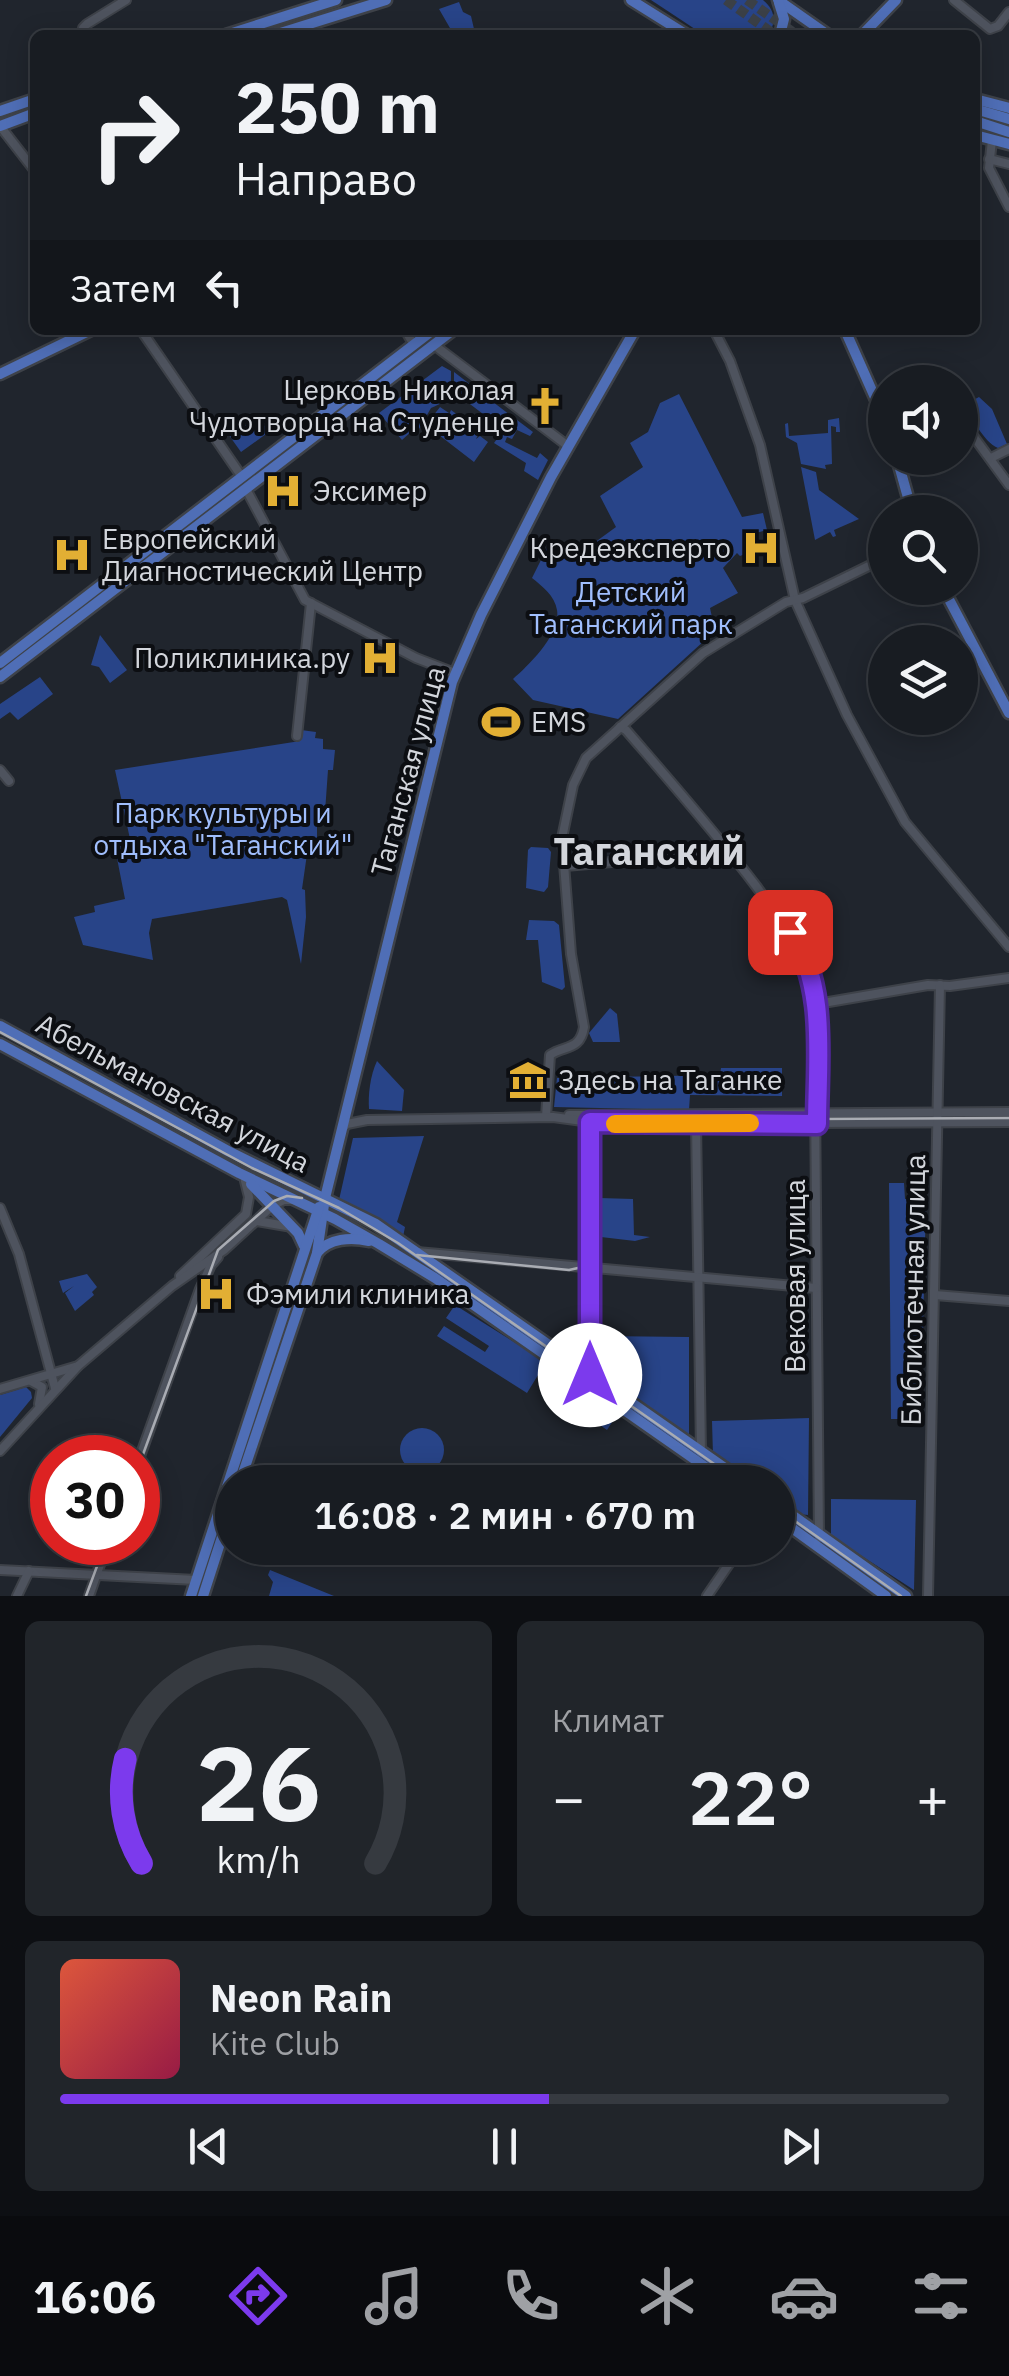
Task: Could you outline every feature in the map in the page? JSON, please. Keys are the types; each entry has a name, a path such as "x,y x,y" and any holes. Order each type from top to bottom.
{"main road":[{"path":"242,30 336,0"},
{"path":"290,30 386,0"},
{"path":"631,0 678,30"},
{"path":"778,0 813,30"},
{"path":"778,0 784,19 781,30"},
{"path":"867,30 896,0"},
{"path":"659,19 669,30"},
{"path":"980,100 1006,108"},
{"path":"0,111 30,101"},
{"path":"980,110 1009,119"},
{"path":"0,126 30,115"},
{"path":"980,123 1009,132"},
{"path":"980,137 1009,142"},
{"path":"0,374 81,335"},
{"path":"0,677 427,335"},
{"path":"0,663 447,335"},
{"name":"Таганская улица","path":"321,1212 455,673 568,446 633,335"},
{"path":"847,335 868,377"},
{"path":"952,605 1009,714"},
{"name":"Абельмановская улица","path":"0,1026 163,1116 376,1224 588,1380"},
{"name":"Абельмановская улица","path":"0,1044 379,1244 588,1380"},
{"path":"239,1173 302,1238 304,1249"},
{"path":"191,1596 304,1249 321,1212"},
{"path":"246,1465 316,1253 321,1212"},
{"path":"316,1253 325,1245 342,1240 379,1244"},
{"path":"588,1380 713,1465"},
{"path":"699,1457 708,1465"},
{"path":"795,1523 886,1596"},
{"path":"818,1541 906,1596"},
{"path":"202,1596 215,1557"}],"street":[{"path":"83,30 126,0"},
{"path":"954,0 990,28 998,26 1009,12"},
{"path":"15,141 14,128 20,118"},
{"path":"0,126 30,164"},
{"path":"993,140 989,168 1009,207"},
{"path":"989,159 1009,164"},
{"path":"144,335 244,483 299,592 310,603 416,658 455,673"},
{"path":"407,335 414,345"},
{"path":"716,335 760,445 795,600 847,715 892,802 1009,947"},
{"path":"434,345 568,446"},
{"path":"978,442 1009,485"},
{"path":"990,458 1009,448"},
{"path":"549,1117 550,1055 571,1049 583,1036 584,1027 571,954 562,838 573,785 586,758 703,653 786,602 868,566"},
{"path":"297,736 310,603"},
{"name":"Вековая улица","path":"620,728 626,730 730,852 799,944 814,986 818,1541"},
{"path":"0,770 9,781"},
{"path":"565,866 730,852"},
{"path":"816,1004 1009,978"},
{"name":"Библиотечная улица","path":"928,1596 940,985"},
{"path":"30,1059 28,1050 37,1047"},
{"path":"696,1112 699,1457"},
{"path":"342,1129 346,1124 367,1120 582,1114 1009,1112"},
{"path":"156,1129 163,1116"},
{"path":"549,1117 590,1122 1009,1122"},
{"path":"588,1380 590,1122"},
{"path":"148,1435 200,1286 202,1265 210,1246 248,1210 249,1191 239,1173"},
{"path":"172,1286 224,1250 272,1206 293,1200"},
{"path":"0,1208 22,1261 55,1388"},
{"path":"257,1221 292,1227"},
{"path":"414,1251 816,1288"},
{"path":"0,1452 78,1366 202,1265"},
{"path":"188,1274 199,1277 200,1286"},
{"path":"935,1294 1009,1301"},
{"path":"0,1389 78,1366"},
{"path":"28,1380 42,1387 37,1408"},
{"path":"89,1596 100,1565"},
{"path":"706,1596 728,1565"},
{"path":"0,1570 196,1580"},
{"path":"17,1596 29,1571"}],"green space":[{"path":"651,0 763,0 774,21 770,30 696,30"},
{"path":"459,2 463,12 471,16 474,29 451,30 439,9"},
{"path":"442,366 451,371 449,396 431,408 419,429 402,440 379,413"},
{"path":"454,372 510,415 498,432 499,426 454,392"},
{"name":"Детский Таганский парк","path":"679,394 742,517 763,513 767,530 746,536 750,552 740,556 737,553 723,568 738,593 710,608 715,631 618,719 533,700 513,679 549,639 557,610 551,596 532,578 547,548 572,559 616,527 600,496 643,467 630,443 648,432 660,403"},
{"path":"978,398 992,409 1007,444 998,448 992,445 978,428"},
{"path":"440,407 449,413 448,417 451,410 466,421 454,415 478,435 476,439 480,436 488,442 474,462 426,425"},
{"path":"279,415 284,421 241,452 218,420 223,416 236,432 247,424 251,429 257,425 260,429"},
{"path":"513,417 533,432 530,436 517,430 505,442 537,458 540,453 548,460 538,480 524,471 526,463 494,443"},
{"path":"839,418 840,432 831,426 832,464 825,465 826,469 801,464 797,443 786,437 785,424 788,423 789,436 828,433 828,420"},
{"path":"801,467 816,472 819,490 859,519 834,530 836,536 830,532 815,540"},
{"path":"100,635 127,670 110,683 99,667 91,665"},
{"path":"40,677 53,694 18,720 10,712 0,719 0,704"},
{"name":"Парк культуры и отдыха \"Таганский\"","path":"301,730 316,732 315,738 323,739 323,749 335,750 333,770 328,770 325,812 317,812 317,847 308,847 302,889 306,917 301,964 287,900 282,897 152,919 149,933 153,960 83,945 74,917 95,912 94,906 125,899 114,843 130,839 115,770 300,741"},
{"path":"531,847 548,848 551,852 548,887 544,892 526,888"},
{"path":"529,920 554,921 559,925 565,987 562,990 542,982 538,940 526,940"},
{"path":"610,1008 617,1014 620,1042 593,1042 589,1033"},
{"path":"377,1061 404,1090 402,1111 369,1109"},
{"path":"721,1068 782,1068 782,1096 690,1095 689,1110 554,1107 557,1078 720,1075"},
{"path":"424,1136 397,1222 405,1227 403,1237 339,1200 353,1138"},
{"path":"889,1183 904,1183 905,1199 926,1199 921,1419 891,1419"},
{"path":"599,1198 633,1199 634,1235 650,1237 635,1241 601,1237"},
{"path":"87,1274 97,1287 94,1295 75,1311 65,1293 74,1286 63,1293 59,1281"},
{"path":"455,1305 546,1362 527,1393 437,1336 444,1326 485,1352 489,1346 446,1318"},
{"path":"600,1336 689,1337 689,1435 600,1372"},
{"path":"550,1365 618,1413 607,1430 539,1383"},
{"path":"26,1387 32,1398 0,1437 0,1395"},
{"path":"809,1418 808,1515 795,1512 795,1465 728,1465 713,1455 712,1421"},
{"path":"422,1428 438,1434 444,1450 438,1465 406,1465 400,1450 406,1434"},
{"path":"831,1499 916,1500 914,1590 831,1536"},
{"path":"270,1570 334,1596 269,1596 273,1582 268,1575"}],"tunnel":[{"path":"726,0 768,30"},
{"path":"747,0 790,30"}],"tram line":[{"path":"0,1032 252,1168 339,1208 398,1243 716,1465"},
{"path":"417,1255 569,1270 587,1266 594,1250 592,1134 599,1123 608,1120 1009,1118"},
{"path":"150,1435 218,1250 274,1201 287,1196 302,1198"},
{"path":"795,1521 901,1596"},
{"path":"86,1596 97,1565"}],"slow traffic":[{"path":"615,1124 750,1123"}],"place":[{"name":"Церковь Николая Чудотворца на Студенце","path":"545,406"},
{"name":"Эксимер","path":"283,491"},
{"name":"Кредеэксперто","path":"761,548"},
{"name":"Европейский Диагностический Центр","path":"72,555"},
{"name":"Поликлиника.ру","path":"380,658"},
{"name":"EMS","path":"501,722"},
{"name":"Здесь на Таганке","path":"528,1080"},
{"name":"Фэмили клиника","path":"216,1294"}],"district":[{"name":"Таганский","path":"649,852"}],"route":[{"path":"590,1375 590,1122 817,1124 814,986 799,944 790,932"}]}
